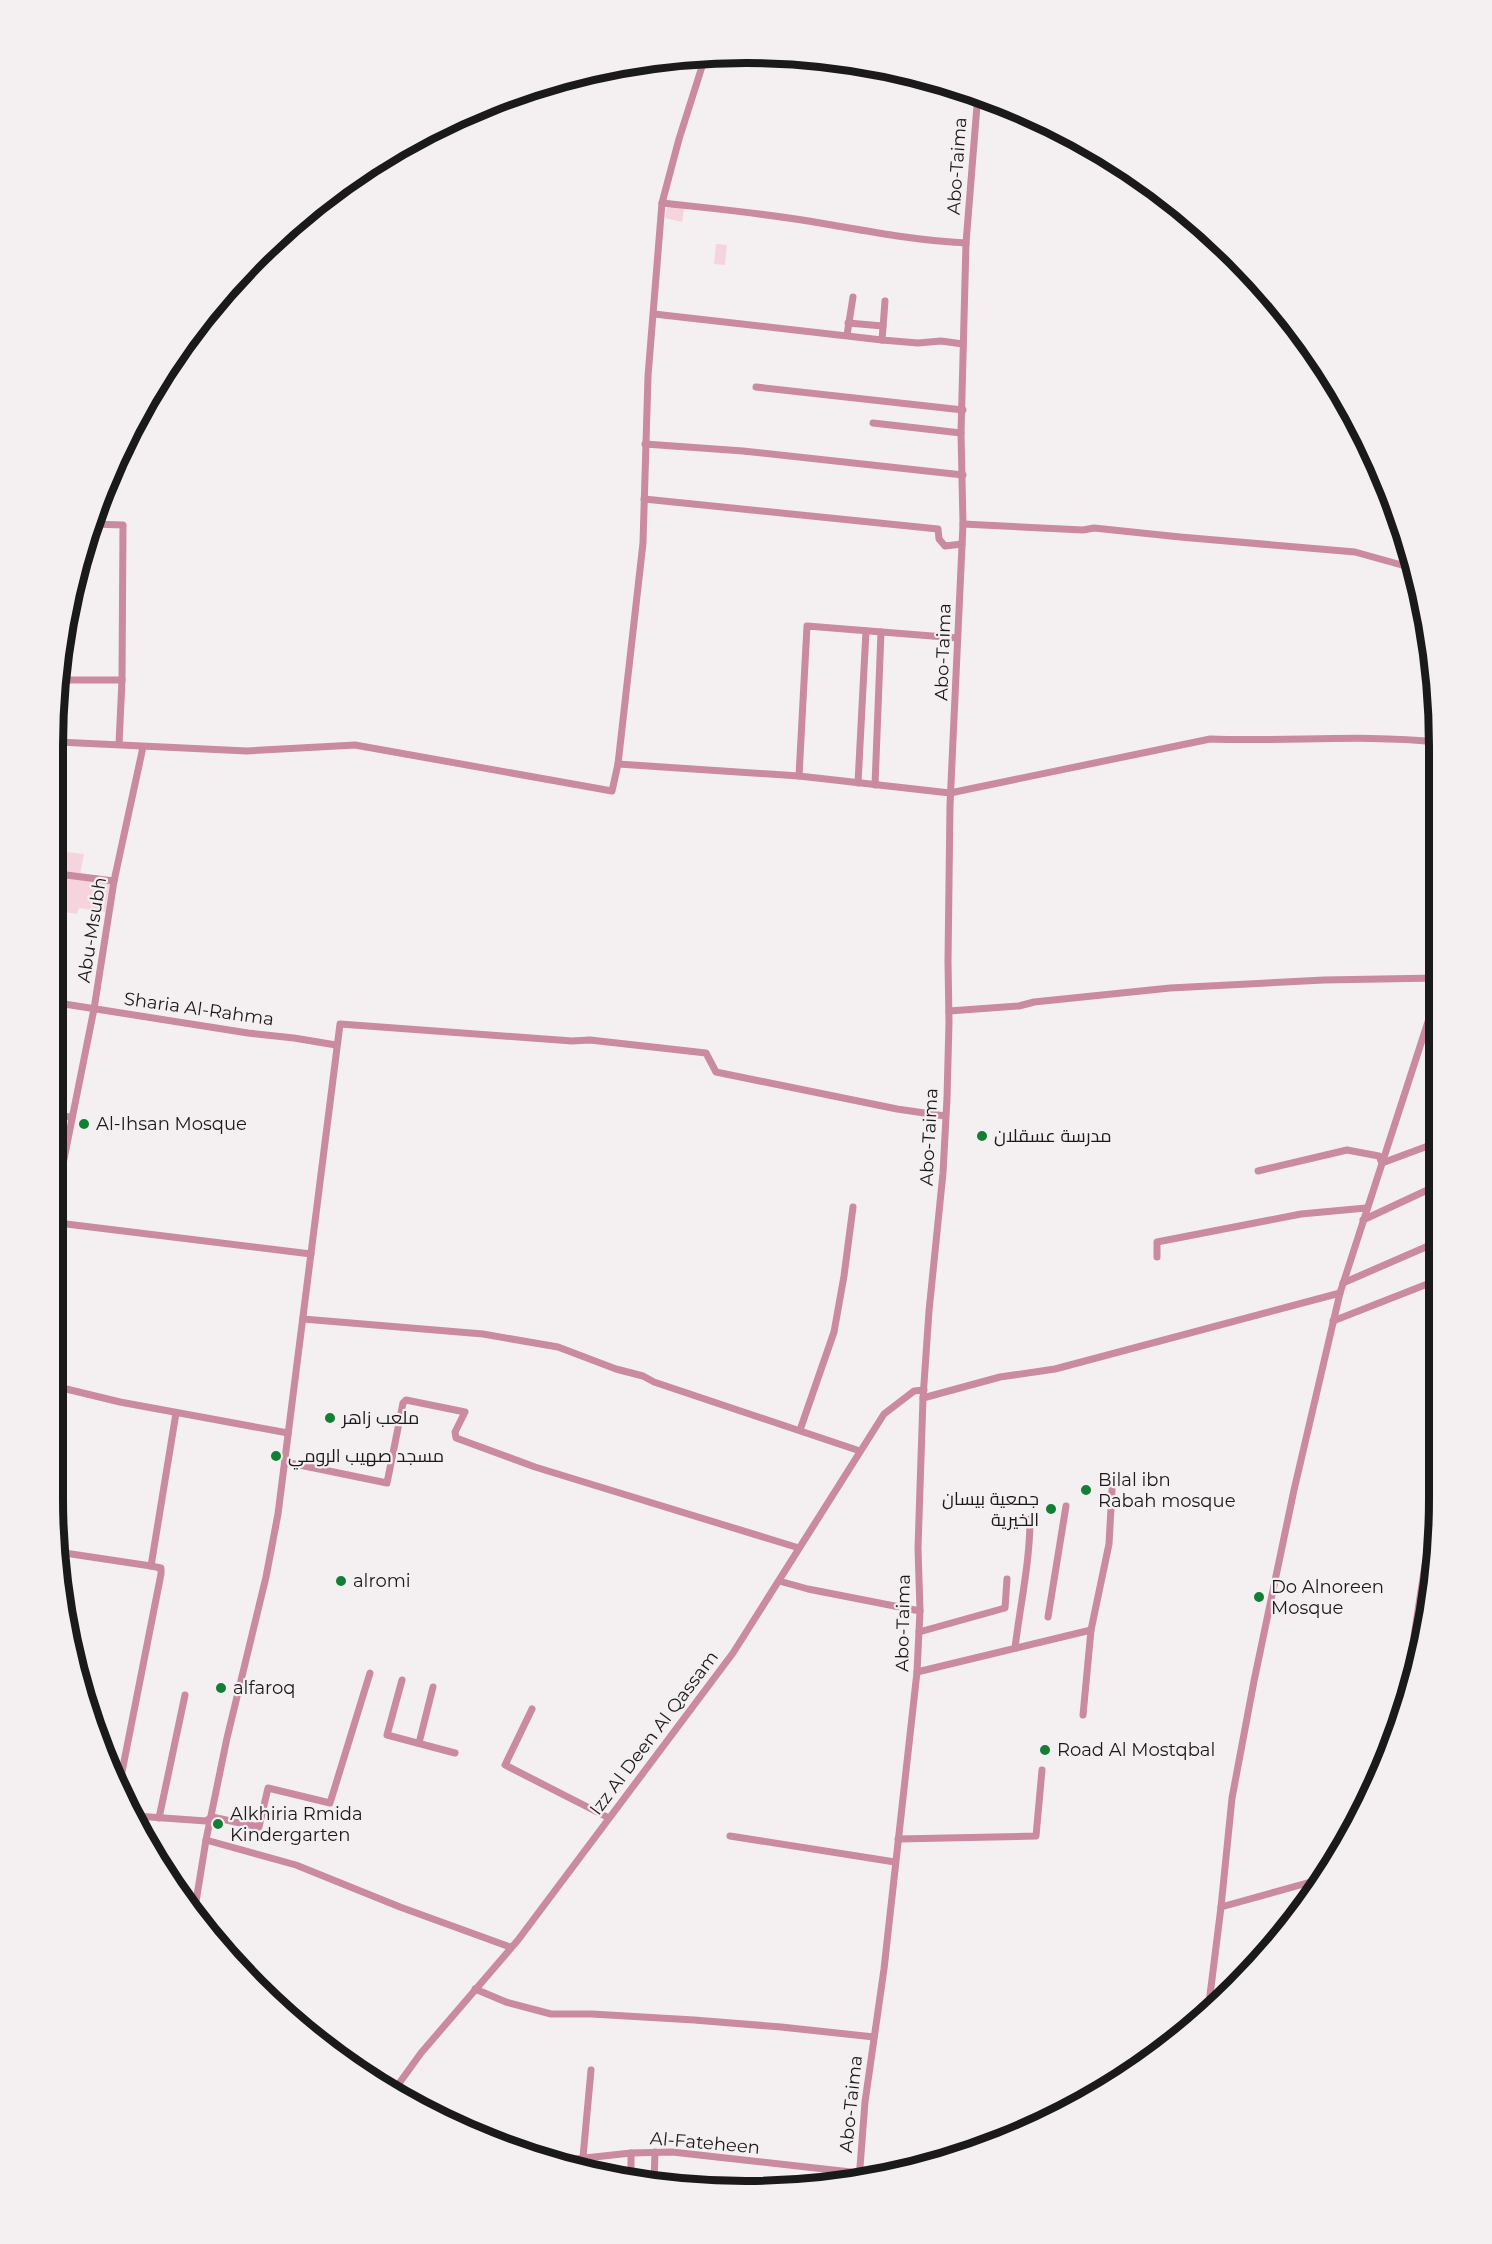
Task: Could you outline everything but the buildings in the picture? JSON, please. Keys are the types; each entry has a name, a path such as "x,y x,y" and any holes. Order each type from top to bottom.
{"street":[{"path":"63,742 247,751 356,745 612,790 618,764 628,661 638,604 643,543 645,444 662,203 703,64"},
{"name":"Abo-Taima","path":"860,2171 865,2102 884,1969 918,1672 920,1611 918,1548 924,1390 943,1173 949,1011 950,793 963,524 961,433 967,274 966,243 977,103"},
{"path":"662,203 749,212 938,242 966,243"},
{"path":"847,335 853,297"},
{"path":"882,340 885,301"},
{"path":"654,314 882,340 924,343 941,341 963,344"},
{"path":"848,323 883,326"},
{"path":"756,387 963,410"},
{"path":"873,423 961,433"},
{"path":"645,444 743,451 963,475"},
{"path":"644,499 938,529 939,539 945,546 962,544"},
{"path":"100,524 123,525 123,680 119,744"},
{"path":"963,524 1083,530 1094,528 1355,552 1405,565"},
{"path":"799,776 807,626 957,638"},
{"path":"858,783 866,632"},
{"path":"875,785 881,632"},
{"path":"66,680 123,680"},
{"path":"618,764 799,776 950,793 1210,739 1252,741 1343,738 1429,742"},
{"name":"Abu-Msubh","path":"63,1154 94,1009 114,881 143,747"},
{"path":"63,875 114,881"},
{"path":"949,1011 1019,1006 1034,1002 1170,988 1324,980 1429,978"},
{"name":"Sharia Al-Rahma","path":"63,1004 336,1045"},
{"path":"1209,1999 1232,1798 1294,1490 1340,1293 1429,1019"},
{"path":"196,1902 206,1840 234,1706 266,1577 285,1462 340,1024 572,1041 590,1040 706,1053 712,1069 716,1072 897,1109 945,1116"},
{"path":"63,1116 72,1117"},
{"path":"1382,1163 1429,1146"},
{"path":"1258,1171 1347,1150 1380,1156 1382,1163"},
{"path":"1363,1220 1429,1189"},
{"path":"800,1430 834,1332 853,1207"},
{"path":"1157,1257 1158,1242 1302,1214 1366,1208"},
{"path":"63,1224 311,1254"},
{"path":"1343,1283 1429,1246"},
{"path":"1332,1322 1429,1283"},
{"path":"924,1398 1000,1377 1055,1369 1340,1293"},
{"path":"303,1319 483,1334 558,1347 616,1369 643,1376 654,1382 860,1451"},
{"path":"63,1388 120,1402 288,1433"},
{"name":"Izz Al Deen Al Qassam","path":"398,2085 421,2053 566,1878 733,1653 884,1414 914,1391 924,1390"},
{"path":"285,1462 387,1483 403,1403 406,1400 465,1412 455,1432 456,1438 535,1467 800,1548"},
{"path":"151,1566 163,1504 176,1413"},
{"path":"1083,1715 1091,1630 1109,1544 1112,1490"},
{"path":"1048,1617 1066,1506"},
{"path":"1015,1648 1030,1545 1030,1519"},
{"path":"65,1553 161,1568 122,1774"},
{"path":"1412,1647 1425,1565"},
{"path":"920,1632 1005,1608 1007,1579"},
{"path":"779,1581 920,1611"},
{"path":"918,1672 1091,1630"},
{"path":"142,1817 206,1821 212,1817 259,1827 268,1788 330,1803 370,1673"},
{"path":"402,1680 387,1736 455,1753"},
{"path":"419,1743 433,1687"},
{"path":"159,1818 185,1695"},
{"path":"532,1709 505,1765 609,1818"},
{"path":"898,1839 1036,1836 1042,1770"},
{"path":"730,1836 895,1862"},
{"path":"206,1840 314,1871 400,1907 510,1947"},
{"path":"1221,1907 1310,1882"},
{"path":"475,1989 506,2002 551,2014 592,2014 722,2022 874,2037"},
{"path":"583,2157 591,2070"},
{"path":"654,2175 655,2152"},
{"name":"Al-Fateheen","path":"572,2159 672,2152 852,2172"},
{"path":"631,2153 631,2171"}],"shaded area":[{"path":"667,207 684,209 682,222 665,218"},
{"path":"716,244 727,245 725,265 714,264"},
{"path":"63,852 84,854 80,875 63,873"},
{"path":"63,876 110,884 105,912 79,908 77,914 63,912"},
{"path":"922,2153 933,2155 923,2158 921,2158"}],"place":[{"name":"Al-Ihsan Mosque","path":"84,1124"},
{"name":"مدرسة عسقلان","path":"982,1136"},
{"name":"ملعب زاهر","path":"330,1418"},
{"name":"مسجد صهيب الرومي","path":"276,1456"},
{"name":"Bilal ibn Rabah mosque","path":"1086,1490"},
{"name":"جمعية بيسان الخيرية","path":"1051,1509"},
{"name":"alromi","path":"341,1581"},
{"name":"Do Alnoreen Mosque","path":"1259,1597"},
{"name":"alfaroq","path":"221,1688"},
{"name":"Road Al Mostqbal","path":"1045,1750"},
{"name":"Alkhiria Rmida Kindergarten","path":"218,1824"}]}
